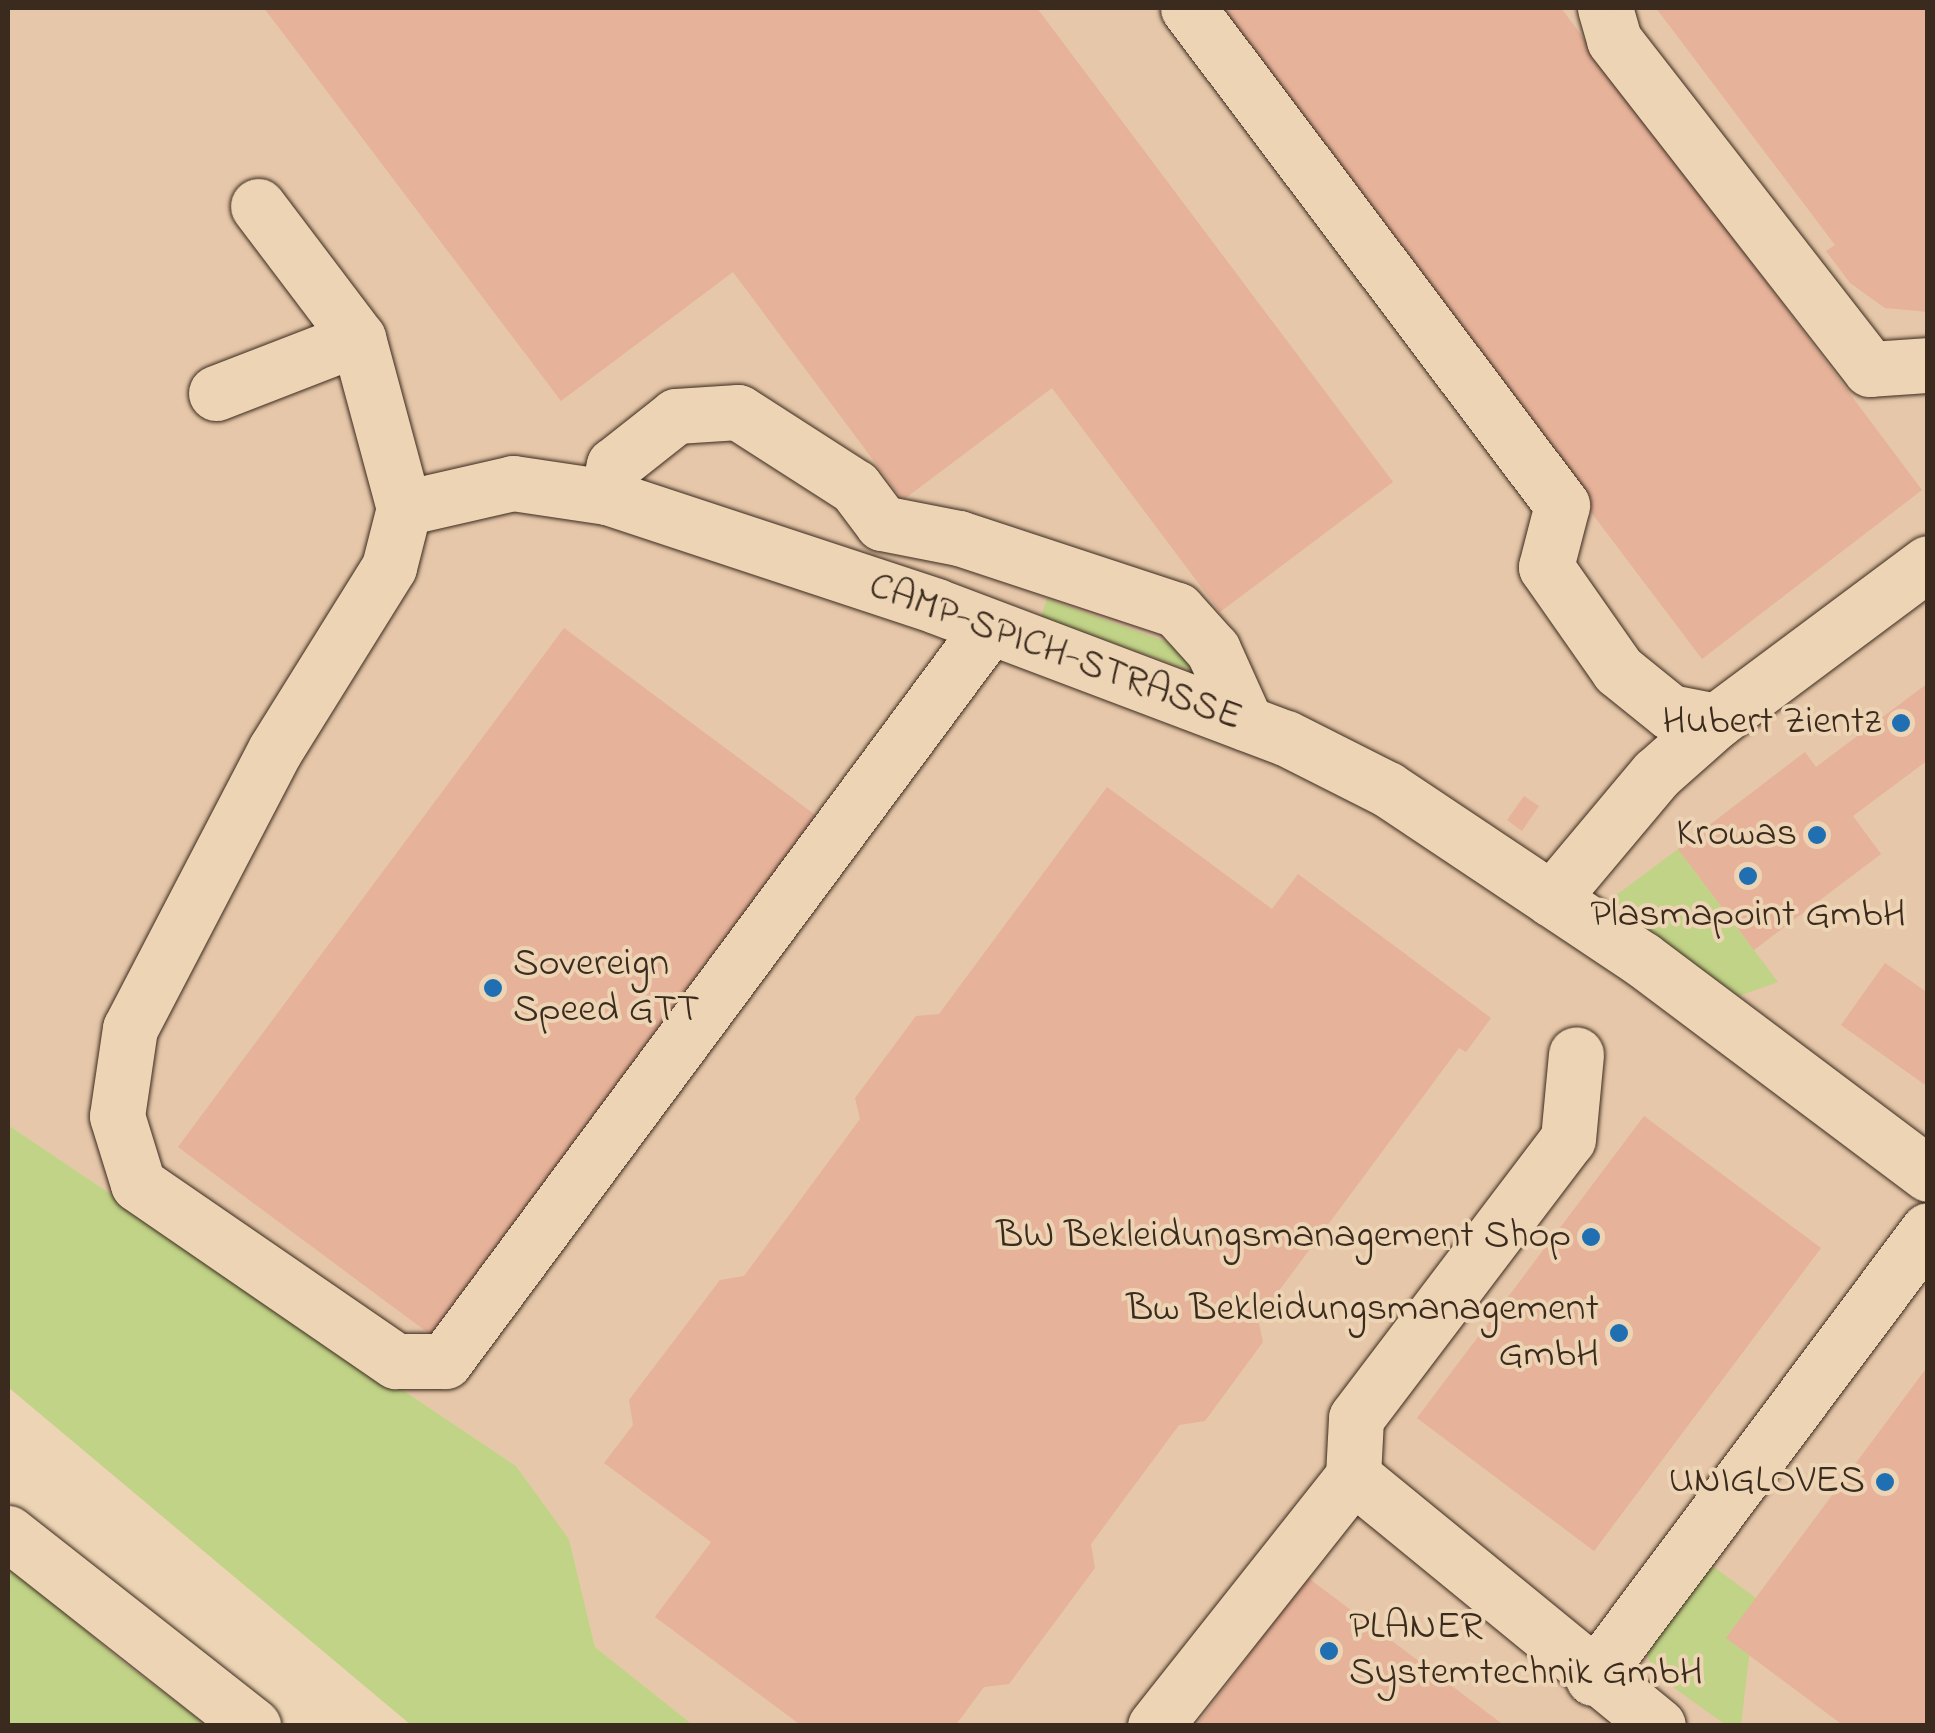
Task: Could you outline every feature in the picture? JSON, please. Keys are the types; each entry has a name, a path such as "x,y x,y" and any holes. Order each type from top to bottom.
{"street":[{"path":"1188,8 1562,505 1546,567 1618,670 1670,712 1716,721"},
{"path":"1606,8 1614,40 1870,369 1928,364"},
{"path":"258,206 358,338 404,508 389,567 275,750 130,1028 117,1116 138,1184 396,1361 444,1361 988,629"},
{"path":"216,394 358,338"},
{"path":"607,497 614,465 676,416 738,412 854,487 882,522 958,538 1176,610 1214,650 1246,723"},
{"name":"CAMP-SPICH-STRASSE","path":"404,508 513,483 607,497 936,606 988,629 1246,723 1387,789 1551,899 1928,1174"},
{"path":"936,606 958,538"},
{"path":"1551,899 1656,774 1716,721 1928,563"},
{"path":"1155,1726 1354,1476 1356,1418 1568,1139 1576,1054"},
{"path":"1593,1678 1928,1230"},
{"path":"1354,1476 1593,1678 1658,1726"},
{"path":"8,1533 253,1726"}],"shaded area":[{"path":"8,8 1927,8 1927,1725 693,1725 595,1647 569,1539 516,1466 8,1125"}],"green space":[{"path":"1047,599 1170,643 1198,673 1041,617"},
{"path":"1678,849 1778,982 1739,996 1607,902"},
{"path":"8,1125 516,1466 569,1539 595,1647 693,1725 411,1725 8,1387"},
{"path":"1703,1559 1756,1598 1741,1725 1726,1725 1656,1675 1648,1658 1646,1643"},
{"path":"8,1565 122,1661 207,1725 8,1725"}],"building":[{"path":"264,8 1037,8 1393,482 1220,612 1052,388 903,500 733,272 561,401"},
{"path":"1210,8 1561,8 1922,490 1702,659"},
{"path":"1656,8 1928,8 1928,312 1885,308 1850,283 1826,251 1835,245"},
{"name":"Sovereign Speed GTT","path":"564,628 818,817 431,1335 178,1147"},
{"path":"1928,683 1928,760 1853,816 1881,854 1754,950 1678,849 1805,752 1816,767"},
{"path":"1107,787 1272,909 1298,874 1491,1018 1466,1052 1459,1048 1258,1319 1263,1342 1205,1421 1179,1425 1091,1544 1095,1568 1009,1684 984,1687 955,1726 802,1726 655,1617 711,1542 604,1463 633,1425 629,1400 720,1280 744,1276 860,1119 855,1098 916,1016 939,1014"},
{"path":"1524,796 1539,806 1522,831 1507,820"},
{"path":"1885,963 1928,993 1928,1087 1841,1025"},
{"name":"Bw Bekleidungsmanagement GmbH","path":"1644,1116 1821,1248 1594,1551 1417,1418"},
{"name":"UNIGLOVES","path":"1928,1366 1928,1726 1844,1726 1726,1638"},
{"name":"PLANER Systemtechnik GmbH","path":"1307,1577 1505,1726 1196,1726"}],"place":[{"name":"Hubert Zientz","path":"1901,723"},
{"name":"Krowas","path":"1817,835"},
{"name":"Plasmapoint GmbH","path":"1748,876"},
{"name":"Sovereign Speed GTT","path":"493,988"},
{"name":"BW Bekleidungsmanagement Shop","path":"1591,1237"},
{"name":"Bw Bekleidungsmanagement GmbH","path":"1619,1333"},
{"name":"UNIGLOVES","path":"1885,1482"},
{"name":"PLANER Systemtechnik GmbH","path":"1329,1651"}]}
